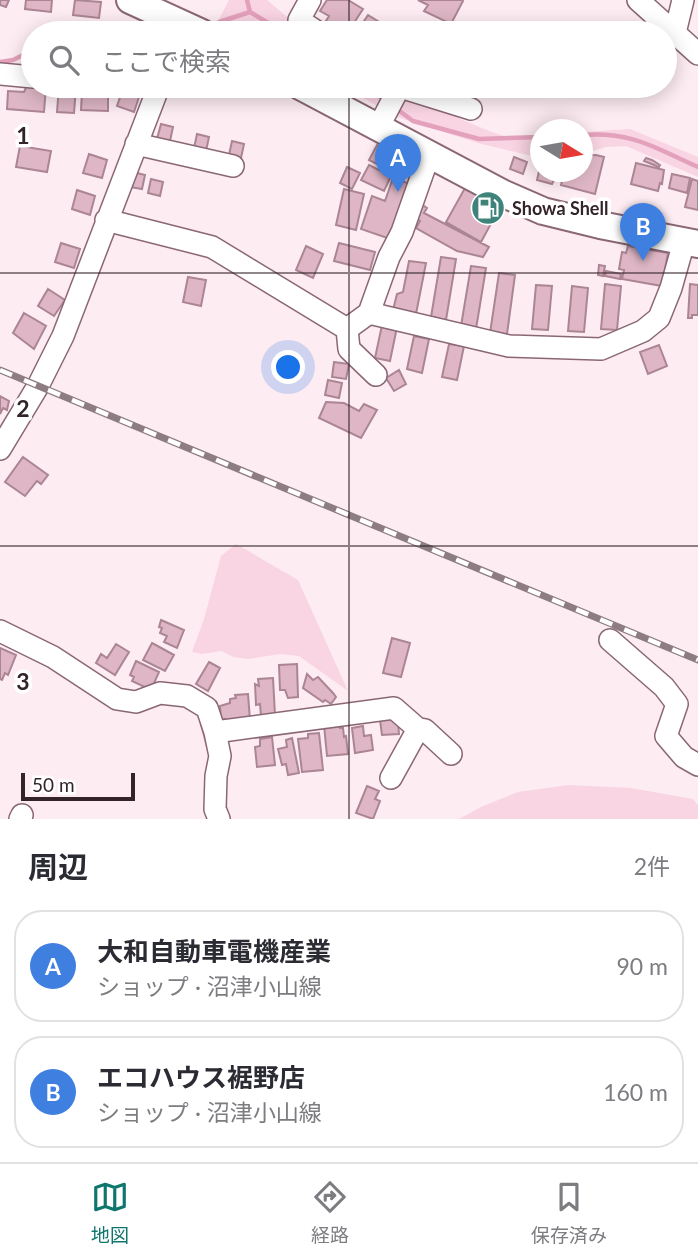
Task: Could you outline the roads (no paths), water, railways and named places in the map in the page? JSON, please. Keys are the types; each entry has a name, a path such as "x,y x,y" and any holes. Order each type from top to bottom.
{"main road":[{"path":"130,0 164,21"},
{"path":"328,98 381,121 429,155 543,211 691,243"}],"street":[{"path":"301,21 310,0"},
{"path":"638,0 662,21"},
{"path":"677,26 684,0"},
{"path":"677,35 698,54"},
{"path":"0,74 21,76"},
{"path":"0,450 38,386 62,336 154,98"},
{"path":"381,121 393,98"},
{"path":"437,98 471,109"},
{"path":"136,144 233,166"},
{"path":"347,329 369,313 429,155"},
{"path":"106,220 212,247 347,329"},
{"path":"369,313 509,346 601,349 643,331 659,318 691,243"},
{"path":"347,329 349,349 376,375"},
{"path":"0,631 53,657 117,699 136,702 160,693 187,696 207,708 220,756 216,776 215,809 219,819"},
{"path":"610,640 664,687 677,704 666,736 684,757 698,765"},
{"path":"215,732 394,708 418,729 425,730 451,754"},
{"path":"391,778 418,729"}],"waterway":[{"path":"247,0 250,12 265,21"},
{"path":"222,21 250,12"},
{"path":"0,62 21,56"},
{"path":"394,107 413,121 479,139 530,137"},
{"path":"593,134 643,142 698,167"},
{"path":"202,724 208,746"}],"railway":[{"path":"0,370 698,660"}],"place":[{"name":"大和自動車電機産業","path":"398,192"},
{"name":"Showa Shell","path":"488,208"},
{"name":"エコハウス裾野店","path":"643,261"}]}
